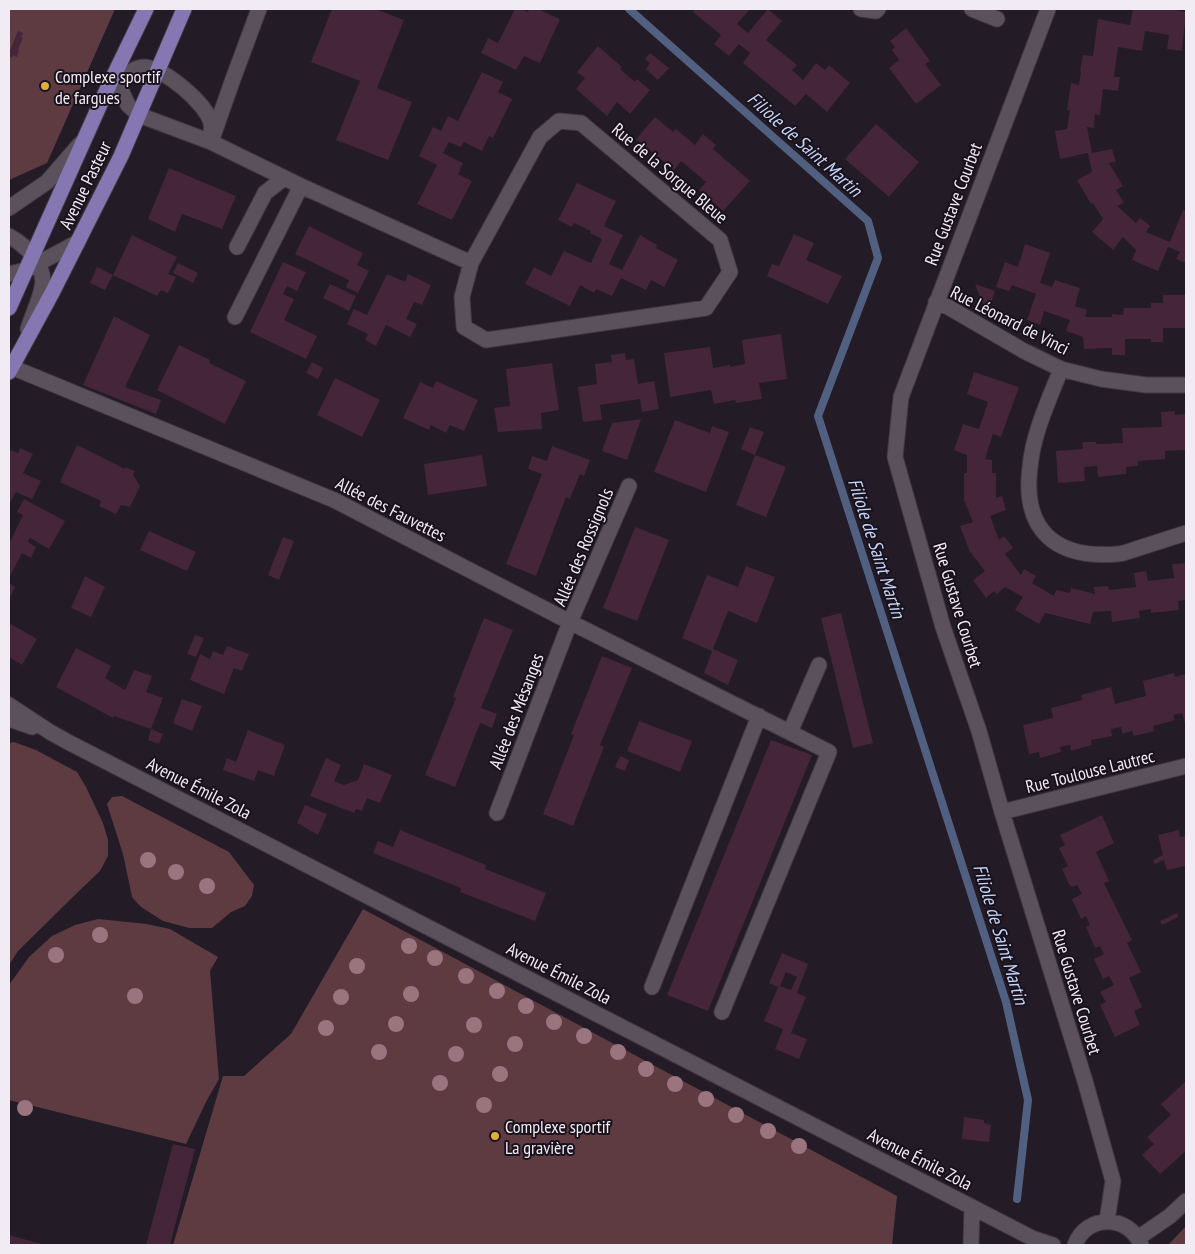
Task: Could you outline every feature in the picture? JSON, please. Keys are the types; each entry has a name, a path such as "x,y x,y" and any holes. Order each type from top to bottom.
{"main road":[{"name":"Avenue Pasteur","path":"9,308 33,264 102,100 146,9"},
{"name":"Avenue Pasteur","path":"10,368 52,293 117,164 184,9"}],"street":[{"path":"211,142 232,79 259,9"},
{"path":"861,9 876,11 878,9"},
{"path":"972,9 997,19"},
{"name":"Rue Gustave Courbet","path":"1048,9 901,398 894,457 943,628 979,731 1113,1181 1107,1221"},
{"path":"119,65 121,90 128,105 139,115 211,142 301,186 471,263"},
{"path":"102,100 133,70 144,67 157,72 173,80 203,108 211,123 211,142"},
{"name":"Rue de la Sorgue Bleue","path":"558,121 581,123 720,240 730,272 706,308 486,340 464,327 462,297 471,263 540,137 558,121"},
{"path":"9,208 47,182 85,139"},
{"path":"237,247 265,193 284,178"},
{"path":"234,317 301,186"},
{"path":"9,236 21,244 43,276 42,288 19,351"},
{"path":"9,274 78,242"},
{"name":"Rue Léonard de Vinci","path":"936,302 1061,369 1101,379 1146,385 1186,385"},
{"name":"Allée des Fauvettes","path":"10,368 334,500 570,622 829,752 722,1012"},
{"path":"1061,369 1035,441 1030,467 1029,492 1033,516 1042,531 1058,546 1086,554 1119,554 1186,533"},
{"name":"Allée des Rossignols","path":"570,622 629,486"},
{"name":"Allée des Mésanges","path":"497,813 570,622"},
{"path":"790,732 819,665"},
{"name":"Avenue Émile Zola","path":"9,705 50,732 1032,1238 1053,1245"},
{"path":"652,987 752,713"},
{"name":"Avenue Émile Zola","path":"9,719 50,732"},
{"name":"Rue Toulouse Lautrec","path":"1002,812 1186,766"},
{"path":"1075,1245 1080,1234 1088,1227 1107,1221 1125,1226 1139,1242 1186,1201"},
{"path":"971,1245 972,1207"}],"shaded area":[{"name":"Complexe sportif de fargues","path":"9,9 115,9 47,163 9,180"},
{"path":"14,742 36,750 77,772 103,823 108,840 108,856 100,871 18,951 9,965 9,743"},
{"path":"122,796 229,852 254,885 252,896 245,906 231,912 212,928 189,928 163,921 141,907 132,897 123,854 107,804 112,797"},
{"name":"Complexe sportif La gravière","path":"363,909 897,1196 892,1245 173,1245 223,1076 244,1076 291,1034"},
{"path":"98,919 147,924 170,929 218,957 210,971 219,1079 186,1144 9,1100 9,985 29,957 52,936 75,925"},
{"path":"1186,1226 1186,1245 1169,1245 1169,1244"}],"building":[{"path":"332,9 375,9 404,20 377,88 412,102 388,160 336,140 360,81 311,62"},
{"path":"515,9 528,12 529,9 538,9 560,19 540,63 524,56 516,70 481,53 488,38 498,43"},
{"path":"695,9 750,9 737,24 748,33 768,9 782,21 766,40 797,65 792,70 803,80 816,63 825,70 829,65 850,83 827,112 806,94 795,106 743,63 750,53 739,44 729,56 714,44 721,35 693,12"},
{"path":"1133,9 1175,9 1186,12 1182,51 1167,49 1169,35 1145,31 1142,51 1118,47 1114,77 1120,77 1118,91 1103,89 1100,115 1095,114 1094,128 1087,127 1092,153 1112,149 1116,162 1109,163 1123,186 1116,190 1124,203 1117,206 1136,223 1140,218 1150,226 1146,232 1170,242 1183,210 1186,211 1186,263 1176,259 1180,252 1168,247 1158,271 1132,260 1136,250 1123,237 1113,250 1092,232 1103,219 1093,203 1091,204 1077,180 1092,172 1088,153 1060,159 1055,131 1067,129 1070,110 1067,110 1071,83 1079,85 1083,55 1093,56 1098,19 1130,25"},
{"path":"906,28 930,61 925,64 941,85 916,104 889,68 899,60 892,50 895,47 890,41"},
{"path":"18,31 23,33 21,37 23,38 17,57 13,55 12,58 9,56 9,53"},
{"path":"598,46 622,67 620,69 635,82 637,79 650,90 630,114 617,102 607,116 576,89 585,78 577,72"},
{"path":"650,53 669,68 658,80 646,69 650,63 645,59"},
{"path":"482,72 503,82 498,92 512,99 493,138 489,136 482,151 464,142 461,147 449,142 443,153 463,163 458,174 472,181 452,220 417,204 437,165 419,156 433,127 441,131 448,116 458,121"},
{"path":"655,117 673,132 676,129 695,145 703,134 716,145 713,149 750,181 723,211 699,190 706,182 681,161 674,170 636,139"},
{"path":"876,124 919,162 889,197 845,159"},
{"path":"169,168 236,196 222,229 182,214 175,232 148,219"},
{"path":"577,183 616,201 604,226 623,235 609,264 622,270 640,235 657,245 656,248 678,260 664,287 651,280 646,290 621,278 612,296 596,289 594,293 580,285 570,306 525,284 534,267 551,276 564,251 591,263 602,239 574,223 572,227 558,220"},
{"path":"309,226 363,253 357,265 369,271 358,293 346,287 349,280 295,254"},
{"path":"794,234 814,243 806,260 842,276 828,304 767,276 772,264 779,266"},
{"path":"132,235 177,257 168,274 176,277 168,293 161,290 157,296 113,275"},
{"path":"1025,244 1050,253 1040,283 1052,287 1055,280 1080,288 1075,306 1087,310 1085,317 1112,317 1112,314 1123,315 1124,308 1151,308 1151,303 1163,303 1163,295 1186,295 1186,328 1163,328 1163,342 1151,342 1151,339 1125,339 1125,355 1112,355 1112,348 1084,349 1083,337 1066,331 1070,320 1044,311 1040,325 1027,320 1036,294 1012,285 1009,291 996,287 1005,262 1018,267"},
{"path":"283,262 306,272 297,291 287,286 283,294 294,299 284,320 317,336 306,359 250,332"},
{"path":"178,263 198,273 193,283 173,273"},
{"path":"97,267 113,275 105,290 90,283"},
{"path":"387,274 405,282 408,274 431,285 422,305 414,302 406,319 417,324 410,337 386,325 376,346 365,340 368,334 347,324 354,309 367,315"},
{"path":"330,284 356,296 349,311 323,298"},
{"path":"975,284 995,291 988,311 982,302"},
{"path":"114,316 150,335 125,387 161,400 156,414 83,385"},
{"path":"781,334 787,379 759,383 762,399 736,403 735,400 714,404 711,390 670,397 664,353 710,347 713,368 730,365 730,367 745,364 742,340"},
{"path":"179,345 210,360 209,363 246,381 225,424 157,390"},
{"path":"625,353 626,360 634,359 638,384 654,381 659,409 642,412 640,399 600,405 602,420 583,422 578,387 597,384 595,364 612,362 611,355"},
{"path":"312,362 323,368 318,379 306,373"},
{"path":"552,363 559,410 541,413 542,429 498,432 494,408 510,406 506,369"},
{"path":"974,372 1019,387 1001,437 993,434 985,459 992,460 992,473 996,473 996,498 1002,496 1006,510 990,516 999,540 1004,536 1013,548 1005,554 1021,575 1024,569 1036,576 1032,583 1054,596 1056,590 1070,593 1071,588 1095,594 1094,587 1108,586 1109,590 1136,587 1134,573 1146,571 1148,581 1174,578 1172,564 1186,563 1186,600 1178,601 1179,610 1151,613 1151,609 1139,611 1140,618 1112,622 1111,611 1093,612 1090,624 1045,613 1039,624 1015,610 1023,597 1005,587 997,594 994,591 986,598 973,580 985,571 970,552 960,526 973,522 964,500 964,473 967,473 967,455 954,450 963,424 979,429 988,402 967,394"},
{"path":"335,378 380,400 362,437 317,415"},
{"path":"436,381 478,400 464,431 450,425 446,433 431,425 429,430 403,418 420,382 433,388"},
{"path":"1175,411 1175,415 1186,414 1186,450 1165,451 1165,459 1138,461 1138,466 1126,467 1126,474 1098,477 1097,466 1084,467 1085,481 1058,483 1056,451 1083,449 1082,442 1096,442 1096,444 1123,443 1122,428 1162,427 1161,412"},
{"path":"641,419 627,460 602,451 612,423"},
{"path":"675,420 710,433 712,426 729,432 706,492 654,472"},
{"path":"750,427 764,432 755,455 741,449"},
{"path":"77,445 125,469 125,467 135,471 133,475 140,486 130,507 121,505 116,514 99,506 101,501 60,482"},
{"path":"552,446 590,460 584,476 580,474 570,499 566,497 536,576 506,564 542,474 528,469 532,456 547,461"},
{"path":"20,448 33,454 23,473 41,481 32,499 16,492 9,504 9,450 18,453"},
{"path":"482,455 487,486 428,495 424,464"},
{"path":"755,455 786,467 766,517 736,505"},
{"path":"24,499 65,521 49,549 30,538 28,542 36,547 31,558 22,553 9,578 9,544 23,515 17,512"},
{"path":"635,527 669,540 637,621 603,608"},
{"path":"149,531 196,552 187,571 140,550"},
{"path":"283,537 294,541 279,580 268,575"},
{"path":"746,566 775,577 757,623 728,611 713,649 738,660 728,685 704,673 712,651 682,638 707,575 738,587"},
{"path":"85,576 105,587 91,617 71,608"},
{"path":"9,583 15,587 9,599"},
{"path":"841,613 873,743 853,748 821,618"},
{"path":"484,618 513,630 481,708 497,714 492,728 480,723 455,787 425,775 456,698 453,697"},
{"path":"9,623 37,639 22,665 9,657"},
{"path":"195,635 204,638 196,657 187,654"},
{"path":"227,646 249,654 242,671 234,668 224,694 190,680 200,654 210,659 213,651 223,655"},
{"path":"76,648 111,666 105,678 125,690 134,670 152,676 146,692 163,698 151,729 114,716 113,718 56,687"},
{"path":"602,656 632,668 600,745 604,747 573,826 543,814 574,735 571,734"},
{"path":"1174,673 1175,677 1186,674 1186,727 1182,713 1173,715 1175,720 1153,726 1154,731 1134,736 1132,731 1122,734 1121,727 1111,729 1112,736 1091,740 1092,745 1071,751 1070,745 1060,747 1061,752 1040,758 1039,752 1029,754 1023,725 1053,718 1051,708 1082,700 1081,695 1111,687 1115,704 1146,696 1143,681"},
{"path":"182,699 202,706 192,731 173,723"},
{"path":"639,721 692,741 680,772 627,751"},
{"path":"151,729 163,734 159,744 148,740"},
{"path":"248,730 285,745 274,776 258,770 254,781 223,770 227,758 236,762"},
{"path":"771,740 812,755 708,1011 667,995"},
{"path":"620,756 629,760 625,771 615,767"},
{"path":"326,758 341,765 334,781 344,785 358,780 364,764 392,775 380,803 367,798 362,811 356,809 354,813 310,796"},
{"path":"305,805 327,814 318,835 297,823"},
{"path":"1102,815 1114,843 1096,852 1109,881 1104,883 1132,940 1127,943 1141,972 1129,978 1142,1007 1134,1011 1140,1025 1115,1037 1100,1005 1106,1002 1100,992 1114,985 1109,976 1103,979 1094,959 1104,954 1100,946 1095,948 1086,927 1090,925 1086,916 1081,919 1072,899 1082,894 1077,885 1072,887 1069,884 1062,869 1068,866 1059,848 1065,845 1060,835"},
{"path":"400,830 486,865 485,869 546,893 535,921 460,892 461,888 373,853 378,841 393,847"},
{"path":"1179,830 1180,837 1186,836 1186,866 1167,870 1164,860 1155,864 1153,860 1163,855 1158,835"},
{"path":"1177,913 1178,917 1162,925 1160,921"},
{"path":"782,953 808,964 797,993 806,997 791,1033 807,1039 799,1059 775,1049 783,1029 764,1021 778,987 769,983","holes":["786,972 797,977 791,990 780,986"]},
{"path":"1185,1082 1186,1142 1184,1144 1186,1151 1160,1174 1142,1155 1154,1144 1147,1137 1171,1115 1161,1104"},
{"path":"964,1117 984,1120 984,1123 991,1125 989,1142 962,1139"},
{"path":"173,1144 195,1149 170,1245 146,1245"},
{"path":"9,1235 45,1245 9,1245"}],"waterway":[{"name":"Filiole de Saint Martin","path":"629,9 868,221 878,258 818,416 1006,1002 1028,1100 1017,1199"}],"place":[{"name":"Complexe sportif de fargues","path":"45,86"},
{"name":"Complexe sportif La gravière","path":"495,1136"}]}
